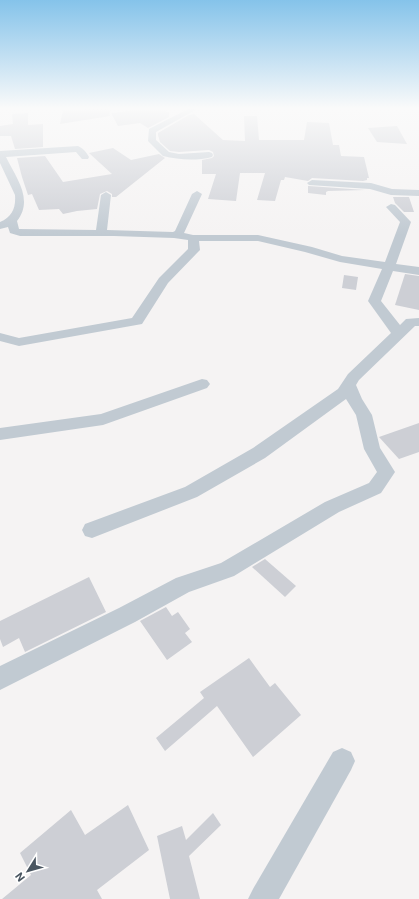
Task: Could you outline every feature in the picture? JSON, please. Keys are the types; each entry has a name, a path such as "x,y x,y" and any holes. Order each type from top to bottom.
{"street":[{"path":"0,226 12,221 15,218 20,201 20,195 1,155 46,151"},
{"path":"80,151 85,158"},
{"path":"163,151 166,154 180,157 208,155"},
{"path":"312,183 371,186 391,192 419,193"},
{"path":"174,235 180,233 197,194"},
{"path":"101,232 106,195"},
{"path":"391,207 406,222 374,301 399,334"},
{"path":"12,221 14,231 20,233 101,232 174,235 193,238 258,238 308,249 340,259 419,271"},
{"path":"0,336 19,342 137,321 163,282 194,250 193,238"},
{"path":"92,530 191,492 265,449 344,393 353,377 411,322 419,322"},
{"path":"0,434 103,419 202,384"},
{"path":"0,678 127,616 183,585 227,570 332,507 375,488 386,472 372,449 364,415 354,399 349,385"},
{"path":"263,899 342,762"}],"building":[{"path":"99,151 117,151 131,160 159,154 165,158 116,197 112,197 112,194 107,191 100,194 97,209 63,214 59,209 39,210 32,194 28,195 17,158 45,156 63,182 112,174 89,153"},
{"path":"170,151 195,151 179,152"},
{"path":"211,151 340,151 341,156 364,157 369,178 363,181 312,178 308,181 285,177 284,180 281,180 275,201 257,200 265,173 240,173 236,201 208,199 216,174 202,174 202,160 212,158 214,156 213,152"},
{"path":"308,186 365,190 328,191 326,192 326,195 308,193"},
{"path":"393,197 409,197 414,212 404,212 395,203"},
{"path":"405,274 419,276 419,310 395,305"},
{"path":"344,275 358,277 356,290 342,288"},
{"path":"419,423 419,452 399,459 379,437"},
{"path":"265,559 296,586 285,597 252,567"},
{"path":"89,577 106,612 25,652 19,638 3,647 0,639 0,621"},
{"path":"166,607 172,616 178,612 190,629 185,633 192,642 167,660 140,621"},
{"path":"249,658 270,687 275,683 301,715 253,757 217,706 165,751 156,738 204,698 200,692"},
{"path":"128,805 149,850 97,890 102,899 2,899 31,875 20,853 71,810 85,835"},
{"path":"213,813 221,825 189,856 200,899 170,899 157,836 182,826 186,840"}]}
